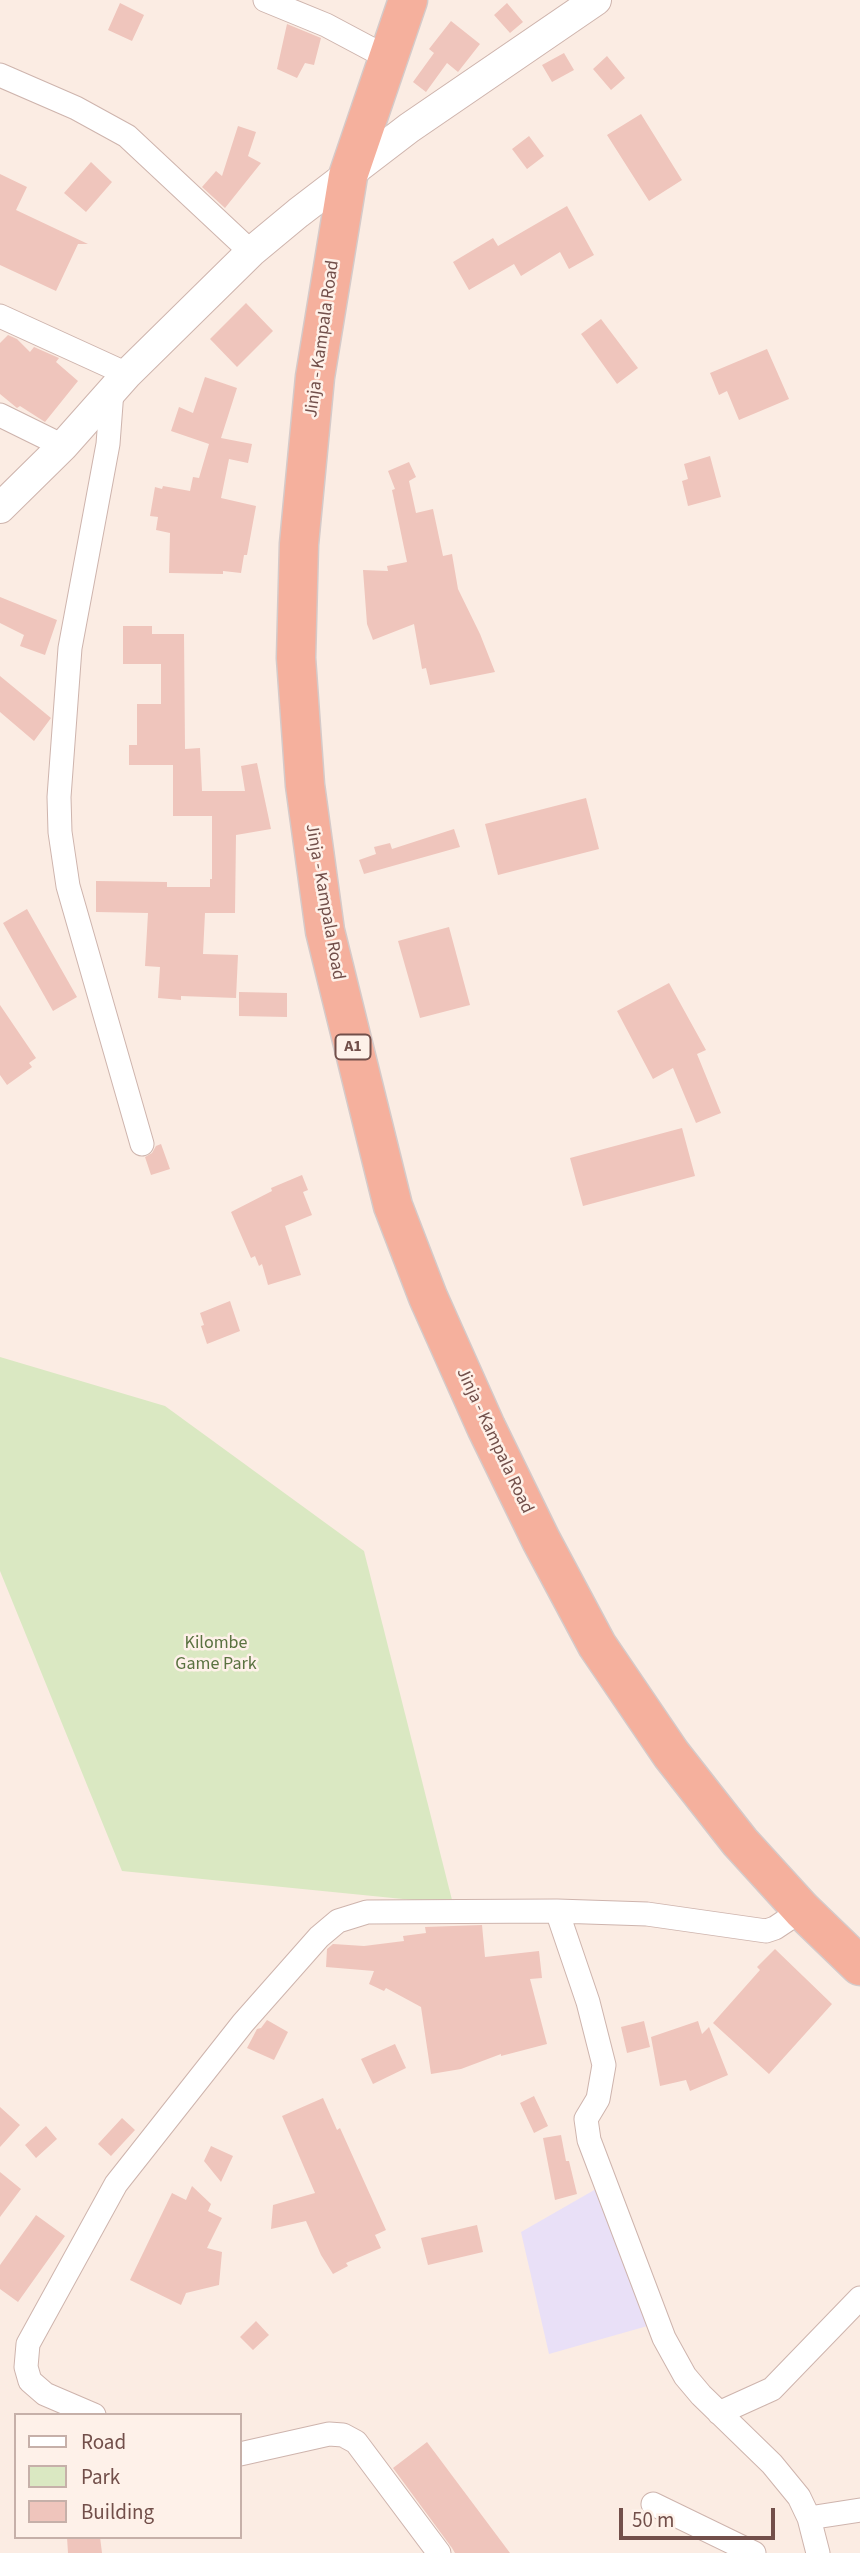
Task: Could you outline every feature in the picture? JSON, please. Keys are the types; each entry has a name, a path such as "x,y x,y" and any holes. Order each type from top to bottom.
{"highway":[{"name":"Jinja - Kampala Road","path":"408,0 348,176 315,377 299,544 296,659 305,785 325,930 393,1206 428,1297 486,1427 541,1540 597,1645 671,1754 740,1842 802,1910 860,1966"}],"street":[{"path":"265,0 326,26 388,58"},
{"path":"0,509 120,382 251,252 409,128 596,0"},
{"path":"0,75 76,108 127,136 251,252"},
{"path":"0,316 120,382"},
{"path":"120,382 70,648 59,797 60,832 68,886 142,1144"},
{"path":"0,415 62,446"},
{"path":"89,2413 45,2394 30,2381 26,2367 28,2344 116,2184 243,2023 318,1937 338,1921 367,1912 647,1914 766,1931 802,1910"},
{"path":"558,1912 588,2002 604,2065 598,2099 586,2119 589,2140 664,2338 685,2376 772,2464 799,2497 809,2518 818,2553"},
{"path":"719,2413 772,2389 860,2298"},
{"path":"242,2454 329,2434 343,2435 356,2442 439,2553"},
{"path":"653,2504 754,2553"},
{"path":"809,2518 860,2510"}],"shaded area":[{"path":"596,2189 651,2325 549,2354 521,2232"}],"green space":[{"name":"Kilombe Game Park","path":"0,1357 165,1406 364,1551 453,1904 122,1871 0,1571"}],"building":[{"path":"120,3 144,15 132,41 108,30"},
{"path":"507,3 523,22 510,33 494,15"},
{"path":"451,21 480,44 458,72 447,63 426,92 413,82 434,53 429,49"},
{"path":"287,24 321,38 314,65 305,63 297,78 277,69"},
{"path":"564,53 574,70 552,82 542,65"},
{"path":"607,56 625,78 611,90 593,69"},
{"path":"641,114 682,180 649,201 607,135"},
{"path":"238,126 256,132 248,156 261,163 225,208 202,187 216,171 222,176"},
{"path":"529,136 544,156 527,169 512,149"},
{"path":"91,162 112,182 86,212 64,193"},
{"path":"0,174 27,187 16,210 88,244 78,244 56,291 0,265"},
{"path":"567,206 594,255 569,269 560,252 521,276 514,264 469,290 453,262 493,238 498,246"},
{"path":"246,303 273,331 237,367 210,339"},
{"path":"601,319 638,368 617,384 581,334"},
{"path":"8,335 17,339 30,352 34,347 59,358 56,362 78,381 45,422 20,406 17,408 0,394 0,343"},
{"path":"767,349 789,399 739,420 727,391 719,395 710,373"},
{"path":"205,377 237,388 221,438 252,444 248,463 229,459 221,498 256,506 247,555 244,555 241,573 169,573 170,533 156,530 158,517 150,516 155,487 190,491 193,477 199,478 209,444 171,431 179,407 193,413"},
{"path":"710,456 721,497 688,506 682,481 688,479 684,464"},
{"path":"409,462 416,477 409,481 416,513 433,509 443,556 452,554 458,589 495,672 430,685 426,668 422,669 414,624 373,640 367,624 363,570 388,571 387,566 407,562 392,490 395,489 388,471"},
{"path":"0,597 57,620 45,655 20,646 24,635 0,623"},
{"path":"123,626 152,626 152,634 184,634 185,749 200,748 202,791 245,791 241,766 257,763 271,829 236,835 235,913 205,913 203,954 238,955 236,998 158,998 160,967 145,966 148,913 96,912 96,881 167,882 167,887 210,887 212,879 212,816 173,816 173,765 129,765 129,745 137,745 137,704 161,704 161,664 123,664"},
{"path":"0,676 51,718 34,741 0,712"},
{"path":"586,798 599,849 498,875 485,824"},
{"path":"454,829 460,847 364,874 359,860 376,854 374,847 390,843 392,849"},
{"path":"27,909 77,997 53,1011 3,923"},
{"path":"449,927 470,1005 420,1018 398,941"},
{"path":"669,983 706,1050 697,1054 721,1113 696,1123 673,1068 653,1079 617,1011"},
{"path":"239,992 287,993 287,1017 239,1016"},
{"path":"0,1005 36,1058 29,1063 32,1067 7,1085 0,1075"},
{"path":"682,1128 695,1176 583,1206 570,1158"},
{"path":"161,1144 170,1169 151,1175 145,1157"},
{"path":"302,1175 308,1190 303,1192 312,1215 285,1226 301,1275 268,1285 262,1264 259,1266 255,1256 251,1258 231,1212 272,1191 271,1188"},
{"path":"230,1301 240,1331 207,1344 200,1313"},
{"path":"482,1925 485,1957 539,1951 542,1978 530,1979 547,2044 501,2054 461,2069 431,2074 421,2007 386,1988 384,1991 369,1984 374,1971 326,1967 327,1949 333,1944 364,1946 404,1941 403,1936 426,1933 425,1927"},
{"path":"775,1949 832,2004 769,2074 713,2023 760,1970 757,1967"},
{"path":"267,2020 288,2032 274,2060 247,2048 257,2029"},
{"path":"644,2021 650,2047 627,2053 621,2027"},
{"path":"698,2021 702,2034 709,2027 728,2075 690,2091 686,2080 660,2086 651,2037"},
{"path":"395,2044 406,2068 373,2084 361,2059"},
{"path":"534,2096 548,2126 534,2133 520,2103"},
{"path":"323,2098 337,2130 340,2128 386,2230 375,2235 381,2248 346,2263 348,2266 333,2274 306,2221 271,2229 273,2205 315,2193 282,2116"},
{"path":"0,2107 20,2125 0,2147"},
{"path":"122,2118 135,2130 111,2156 98,2144"},
{"path":"46,2126 57,2139 36,2158 25,2145"},
{"path":"561,2135 577,2194 555,2200 543,2138"},
{"path":"211,2146 233,2156 221,2182 204,2161"},
{"path":"0,2172 21,2189 0,2217"},
{"path":"192,2186 211,2204 208,2211 222,2218 207,2248 222,2252 219,2285 186,2293 181,2305 130,2280 172,2193 186,2200"},
{"path":"36,2215 65,2236 18,2302 0,2289 0,2265"},
{"path":"477,2225 483,2252 428,2265 421,2238"},
{"path":"256,2321 269,2335 253,2350 240,2337"},
{"path":"427,2442 510,2553 455,2553 393,2468"},
{"path":"67,2539 100,2539 102,2553 68,2553"}]}
